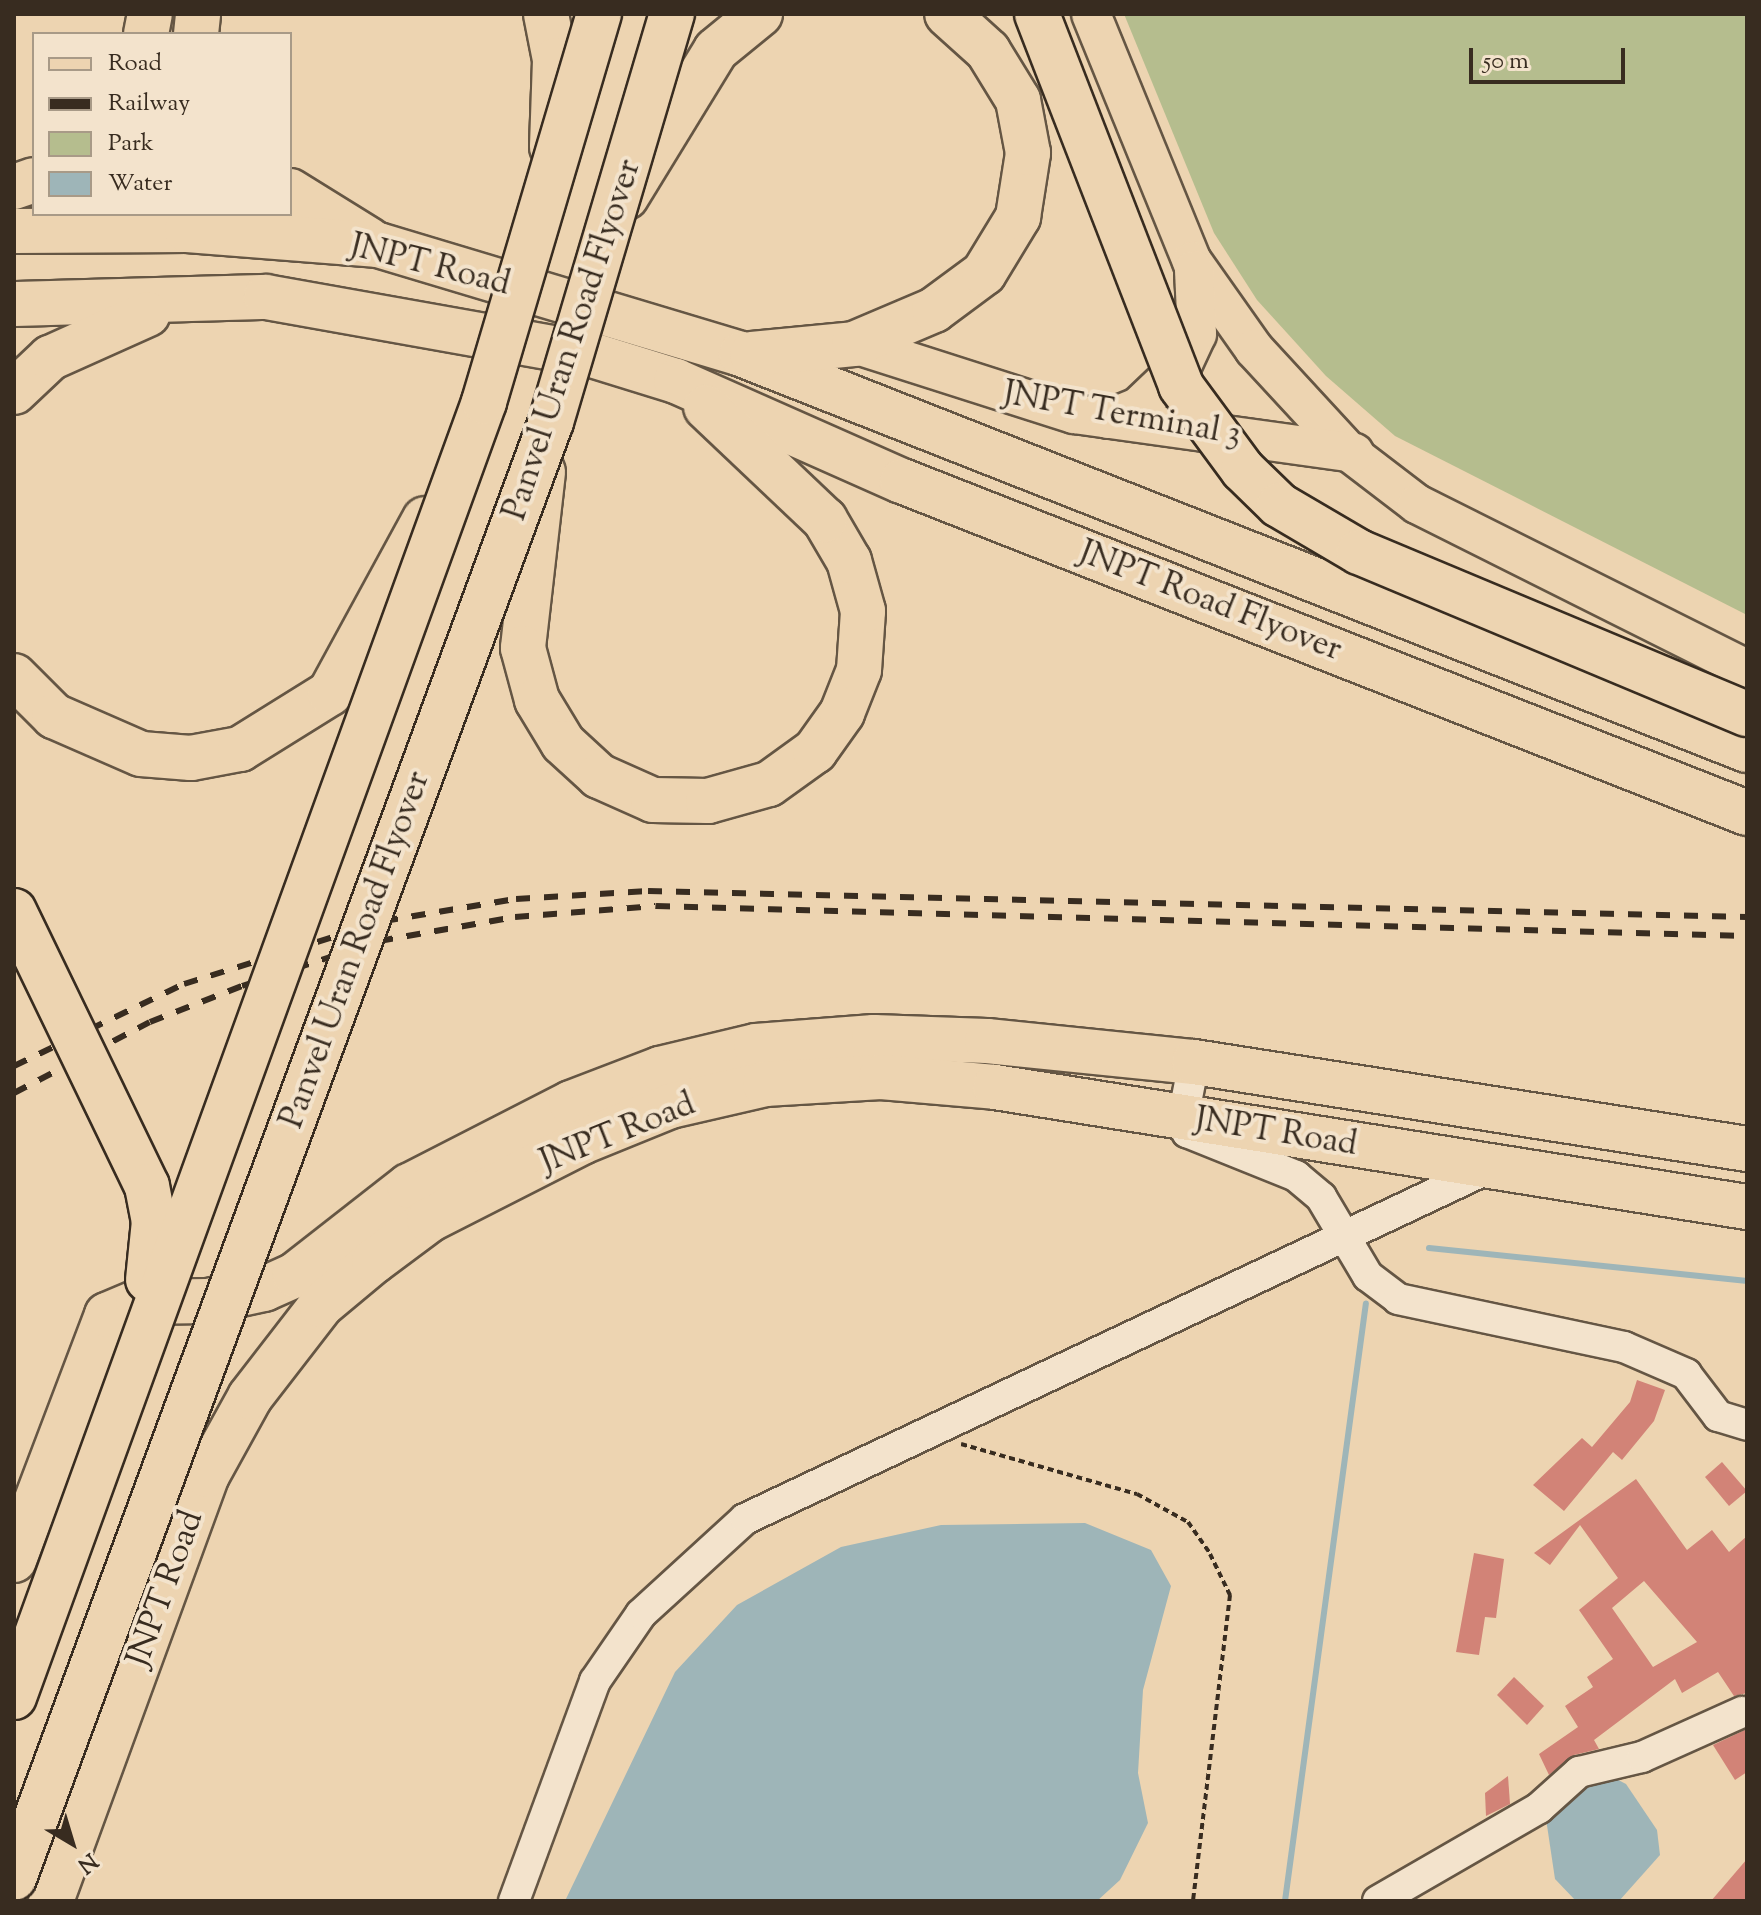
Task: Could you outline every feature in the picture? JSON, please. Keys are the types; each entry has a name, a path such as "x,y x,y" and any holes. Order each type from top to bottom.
{"highway":[{"path":"546,14 555,60 550,189"},
{"name":"Panvel Uran Road Flyover","path":"14,1697 484,402 550,189 599,14"},
{"path":"618,210 716,50 760,14"},
{"path":"741,354 854,344 934,310 984,273 1018,217 1028,153 1018,100 988,51 947,14"},
{"path":"1037,14 1181,386 1243,470 1279,505 1359,552 1747,714"},
{"name":"Panvel Uran Road Flyover","path":"14,1878 551,422 618,210 672,20"},
{"path":"292,192 378,245"},
{"name":"JNPT Road","path":"14,231 187,230 378,245 741,354"},
{"name":"JNPT Road","path":"14,304 183,303 266,297 356,309 592,355 676,381"},
{"path":"14,392 50,358 102,329 183,303"},
{"name":"JNPT Road Flyover","path":"741,354 1747,750"},
{"path":"551,422 525,587 523,648 537,700 563,743 599,776 653,800 708,801 769,784 815,751 842,713 859,670 863,611 849,561 825,520 676,381"},
{"name":"JNPT Road Flyover","path":"676,381 902,481 1747,813"},
{"path":"14,676 54,716 141,754 191,758 228,752 289,725 330,693 358,651 484,402"},
{"path":"14,911 147,1186 152,1261 120,1403"},
{"name":"JNPT Road","path":"51,1901 207,1475 308,1290 409,1186 571,1103 673,1065 756,1046 874,1037 1194,1062 1747,1149"},
{"name":"JNPT Road","path":"14,1560 107,1315 138,1302 308,1290 429,1220 582,1142 670,1106 765,1084 881,1077 1183,1118 1747,1207"}],"main road":[{"path":"1091,14 1192,261 1254,349 1349,452"},
{"path":"1108,419 1138,407 1183,364 1197,334 1192,261"},
{"name":"JNPT Terminal 3","path":"854,344 1029,403 1108,419 1349,452 1427,480 1747,640"},
{"name":"JNPT Terminal 3","path":"1349,452 1417,504 1747,669"}],"street":[{"path":"1194,1062 1183,1118 1203,1144 1296,1176 1321,1197 1339,1234 1368,1276 1398,1299 1624,1347 1686,1374 1718,1416 1747,1425"},
{"path":"514,1901 595,1681 641,1614 745,1519 929,1435 1339,1234 1491,1167"},
{"path":"1378,1901 1539,1808 1579,1772 1642,1757 1742,1712"}],"path":[{"path":"929,1435 1137,1494 1188,1522 1210,1554 1230,1595 1193,1901"}],"green space":[{"path":"1124,14 1747,14 1747,615 1395,436 1326,376 1257,300 1214,233"}],"water":[{"path":"1085,1523 1151,1550 1171,1586 1143,1690 1138,1773 1148,1823 1120,1880 1097,1901 565,1901 675,1672 737,1605 841,1547 941,1525"},
{"path":"1601,1771 1626,1784 1657,1830 1660,1855 1619,1901 1576,1901 1555,1879 1545,1812"}],"building":[{"path":"1637,1380 1665,1390 1654,1421 1622,1460 1613,1452 1564,1511 1533,1485 1582,1438 1592,1447 1630,1402"},
{"path":"1722,1462 1747,1491 1729,1506 1705,1477"},
{"path":"1636,1479 1687,1550 1712,1530 1729,1552 1747,1536 1747,1693 1734,1696 1718,1672 1682,1693 1675,1679 1594,1740 1599,1749 1574,1755 1549,1775 1539,1754 1578,1727 1565,1706 1593,1687 1587,1677 1613,1659 1579,1610 1618,1578 1580,1525 1550,1565 1534,1553","holes":["1644,1581 1697,1642 1653,1667 1612,1608"]},
{"path":"1474,1553 1504,1559 1496,1618 1485,1617 1479,1655 1456,1652"},
{"path":"1514,1677 1544,1706 1527,1725 1497,1695"},
{"path":"1747,1729 1747,1772 1735,1780 1713,1745"},
{"path":"1508,1776 1510,1804 1486,1816 1485,1793"},
{"path":"1747,1859 1747,1901 1711,1901"}],"waterway":[{"path":"1429,1248 1747,1281"},
{"path":"1285,1901 1366,1303"}],"railway":[{"path":"14,1066 184,984 384,921 516,899 648,891 1747,917"},
{"path":"14,1093 150,1022 242,986 379,941 515,917 656,906 1747,936"}]}
